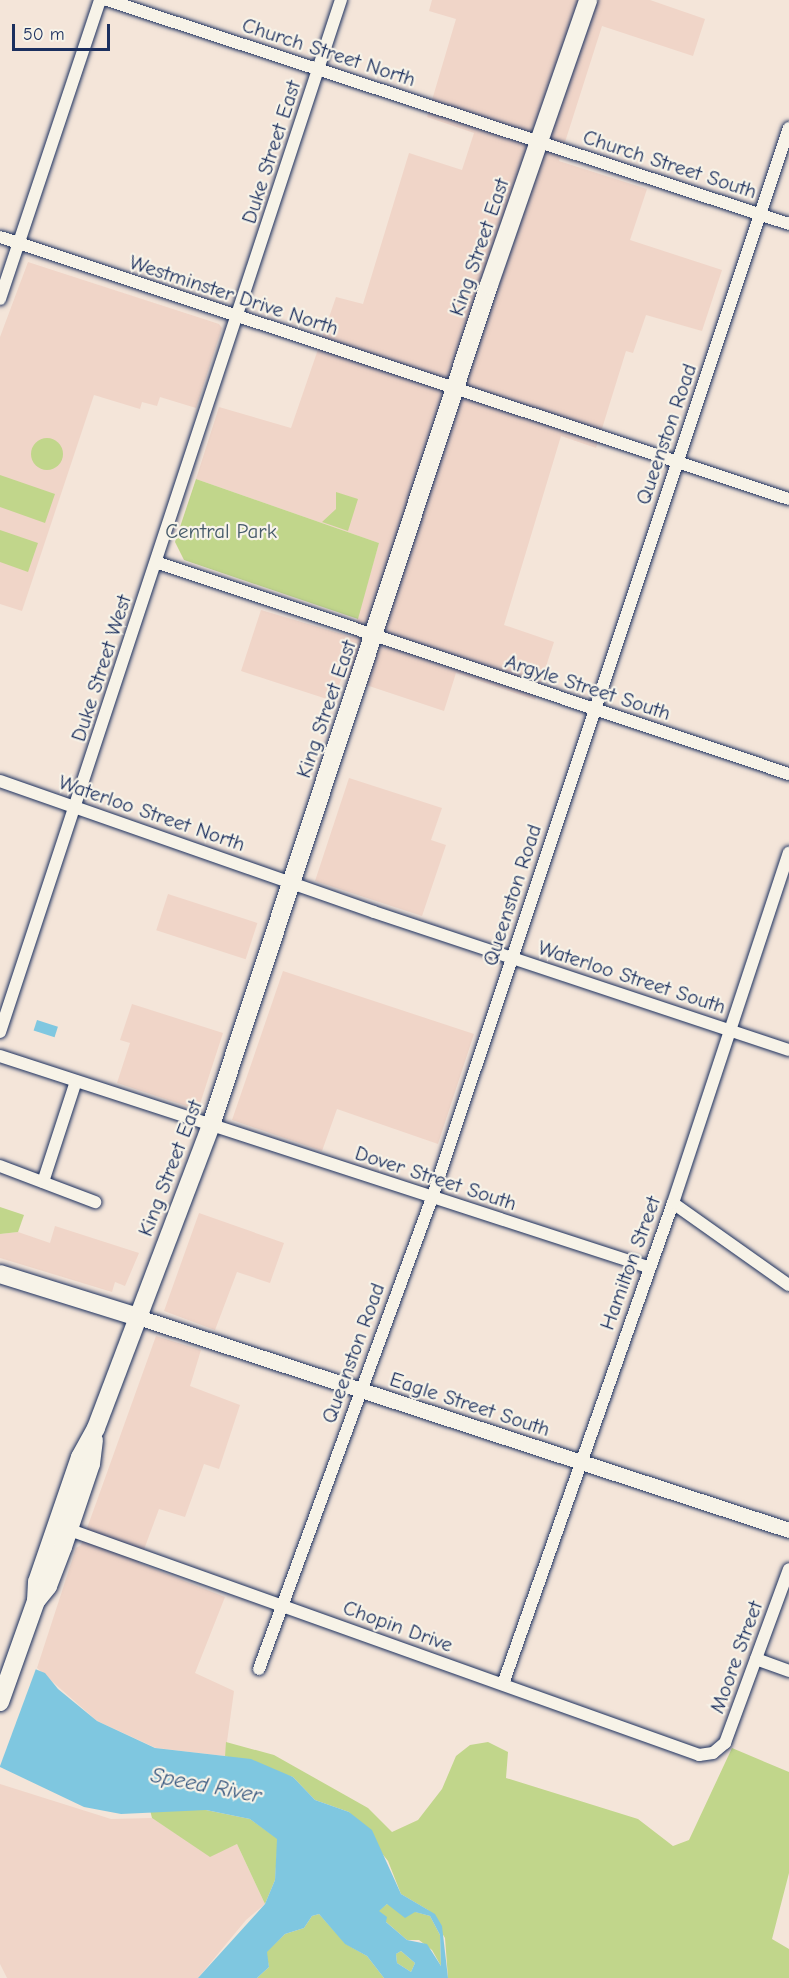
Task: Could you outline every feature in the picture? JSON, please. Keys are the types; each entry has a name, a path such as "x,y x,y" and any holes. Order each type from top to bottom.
{"main road":[{"name":"King Street East","path":"0,1702 36,1601 37,1582 80,1457 96,1428 211,1125 588,0"},
{"path":"0,1274 138,1317"},
{"name":"King Street East","path":"36,1601 48,1586 70,1530 91,1464 96,1428"}],"street":[{"path":"0,299 100,0"},
{"name":"Church Street North","path":"107,0 539,141"},
{"name":"Duke Street East","path":"237,317 341,0"},
{"name":"Queenston Road","path":"259,1669 432,1198 789,128"},
{"name":"Church Street South","path":"539,141 789,224"},
{"name":"Westminster Drive North","path":"0,237 789,499"},
{"name":"Duke Street West","path":"0,1032 237,317"},
{"name":"Argyle Street South","path":"156,562 789,774"},
{"name":"Waterloo Street North","path":"0,781 292,883"},
{"name":"Hamilton Street","path":"503,1684 648,1267 673,1203 789,853"},
{"name":"Waterloo Street South","path":"292,883 789,1050"},
{"name":"Dover Street South","path":"0,1056 648,1267"},
{"path":"43,1182 76,1082"},
{"path":"0,1167 95,1202"},
{"path":"673,1203 789,1285"},
{"name":"Eagle Street South","path":"138,1317 789,1530"},
{"name":"Chopin Drive","path":"70,1530 503,1684 684,1752 713,1753"},
{"name":"Moore Street","path":"713,1753 725,1743 789,1569"},
{"path":"756,1659 789,1671"}],"shaded area":[{"path":"432,0 650,0 705,19 693,56 602,26 559,161 647,189 630,240 722,270 702,331 646,315 633,353 626,351 596,448 561,436 504,625 554,642 535,700 456,673 444,711 342,677 333,701 241,671 261,610 352,637 379,543 196,479 219,407 291,428 336,297 363,304 409,153 462,170 474,133 427,117 456,19 429,11"},
{"path":"28,262 219,324 222,328 196,408 160,397 157,406 142,402 140,409 94,395 22,611 0,604 0,337"},
{"path":"349,778 442,808 431,840 446,845 422,916 315,881"},
{"path":"168,894 257,923 246,959 156,930"},
{"path":"283,971 474,1034 438,1144 337,1109 322,1151 232,1120"},
{"path":"132,1004 223,1033 198,1110 117,1083 130,1043 120,1040"},
{"path":"199,1213 284,1243 270,1283 237,1272 215,1330 164,1311"},
{"path":"55,1226 139,1253 125,1286 115,1282 112,1292 0,1258 0,1234 18,1232 50,1243"},
{"path":"156,1336 201,1350 190,1386 240,1405 219,1469 204,1464 185,1517 159,1509 139,1563 225,1597 195,1673 234,1691 225,1756 156,1748 97,1721 37,1668 76,1548 81,1545"},
{"path":"0,1784 111,1819 152,1818 210,1856 237,1844 265,1904 246,1920 198,1978 7,1978 0,1964"}],"green space":[{"path":"47,438 58,443 63,454 58,465 47,470 36,465 31,454 36,443"},
{"path":"0,475 55,494 45,523 0,507"},
{"name":"Central Park","path":"196,479 379,543 358,619 184,560 175,542"},
{"path":"336,492 358,499 348,531 322,522 336,509"},
{"path":"0,530 38,543 28,572 0,562"},
{"path":"0,1207 24,1215 18,1232 0,1234"},
{"path":"226,1742 274,1755 368,1808 392,1832 418,1820 442,1789 456,1756 470,1745 488,1742 508,1752 506,1778 638,1819 673,1846 689,1840 732,1748 789,1772 789,1873 772,1939 789,1949 789,1978 448,1978 445,1938 428,1910 401,1894 388,1861 349,1812 315,1800 293,1777 225,1756"},
{"path":"150,1810 206,1810 250,1819 278,1839 275,1880 265,1904 237,1844 210,1857 152,1818"},
{"path":"387,1904 430,1916 440,1935 441,1966 432,1950 419,1940 407,1940 385,1921 378,1911"},
{"path":"319,1914 346,1944 367,1956 384,1978 257,1978 269,1967 266,1952 285,1934 304,1928 312,1916"},
{"path":"401,1951 415,1963 411,1972 397,1963 396,1954"}],"water":[{"path":"37,1020 58,1027 55,1037 34,1030"},
{"name":"Speed River","path":"0,1655 45,1673 58,1689 97,1721 155,1748 251,1759 293,1777 315,1800 349,1812 372,1830 401,1894 435,1914 442,1926 448,1978 384,1978 367,1956 345,1944 319,1914 312,1916 304,1928 285,1934 267,1952 269,1967 257,1978 198,1978 265,1904 275,1880 277,1839 250,1819 206,1810 121,1814 84,1807 0,1767","holes":["387,1904 405,1918 415,1912 430,1916 440,1935 441,1966 427,1944 407,1940 386,1922 387,1917 379,1911","401,1951 415,1963 411,1972 397,1963 396,1954"]}],"pier":[{"path":"0,1653 37,1666 0,1766"}]}
